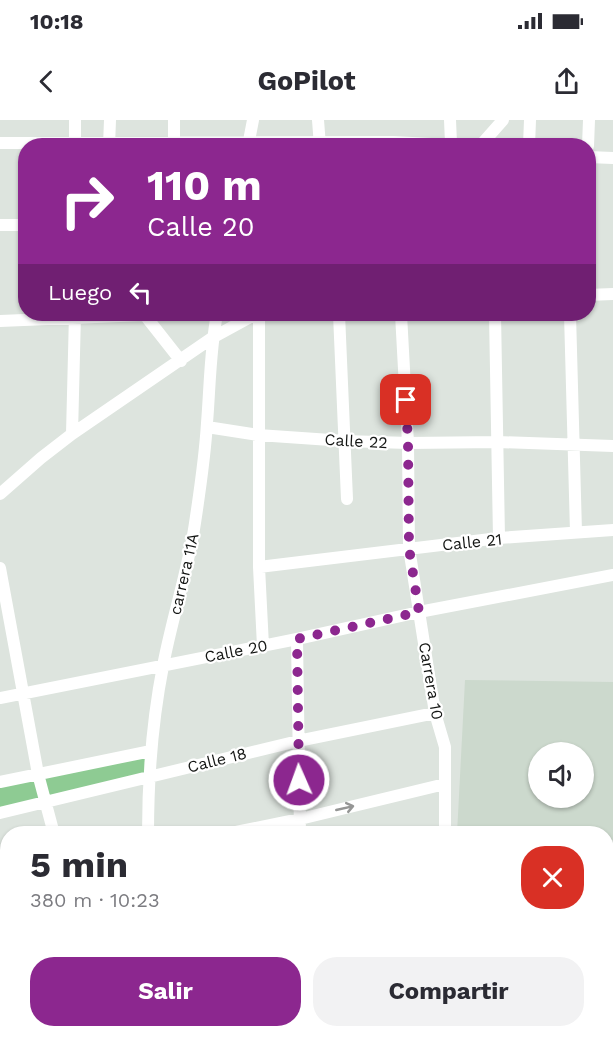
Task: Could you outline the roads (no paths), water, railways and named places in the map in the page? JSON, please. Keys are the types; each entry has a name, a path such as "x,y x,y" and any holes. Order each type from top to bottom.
{"street":[{"path":"75,120 75,138"},
{"path":"109,138 110,120"},
{"path":"174,120 174,138"},
{"path":"249,138 253,120"},
{"path":"318,120 319,138"},
{"path":"450,120 451,138"},
{"path":"487,138 503,120"},
{"path":"529,138 530,120"},
{"path":"588,138 589,120"},
{"path":"0,143 18,143"},
{"path":"596,157 613,158"},
{"path":"0,225 18,225"},
{"path":"596,295 613,294"},
{"path":"0,321 18,320"},
{"path":"72,434 75,321"},
{"path":"150,321 181,361"},
{"name":"carrera 11A","path":"148,826 148,777 151,751 163,665 190,556 207,426 212,338 216,321"},
{"path":"0,494 72,434 212,338 245,321"},
{"path":"258,321 259,567 263,646"},
{"path":"339,321 347,499"},
{"name":"Carrera 10","path":"401,321 408,443 409,548 435,713 445,747 445,826"},
{"path":"495,321 500,538"},
{"path":"570,321 576,532"},
{"name":"Calle 22","path":"207,426 258,435 345,441 498,442 613,446"},
{"name":"Calle 21","path":"259,567 500,538 613,530"},
{"path":"0,568 38,774 52,826"},
{"name":"Calle 20","path":"0,698 263,646 419,612 613,575"},
{"path":"297,639 300,826"},
{"name":"Calle 18","path":"0,813 298,741 435,713"},
{"path":"0,782 151,751"},
{"path":"265,826 445,784"}]}
